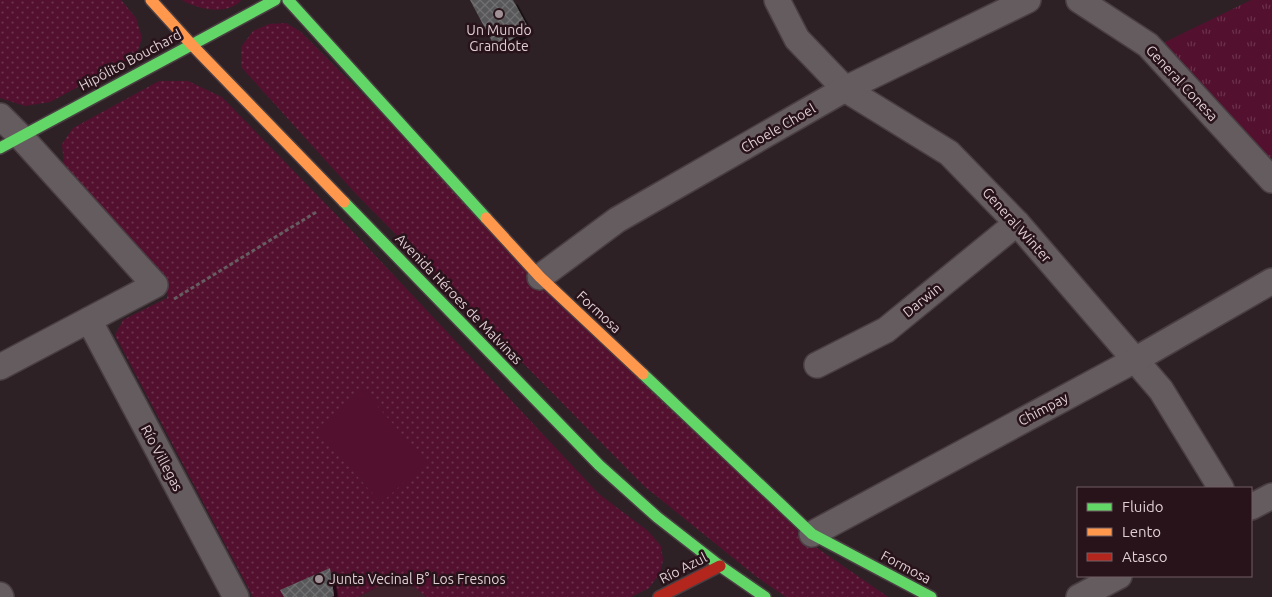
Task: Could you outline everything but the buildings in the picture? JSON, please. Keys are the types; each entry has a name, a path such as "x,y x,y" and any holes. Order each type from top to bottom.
{"main road":[{"name":"Avenida Héroes de Malvinas","path":"151,0 599,465 657,516 720,566 765,597"},
{"name":"Hipólito Bouchard","path":"10,142 275,0"},
{"name":"Formosa","path":"288,0 540,277 812,534 931,597"},
{"name":"Río Azul","path":"659,597 720,566"}],"street":[{"name":"General Winter","path":"777,0 797,39 845,89 949,153 1017,223 1161,390 1220,487"},
{"name":"Choele Choel","path":"540,277 617,220 845,89 1028,0"},
{"name":"General Conesa","path":"1079,0 1148,45 1272,180"},
{"path":"0,116 10,142 155,285 0,367"},
{"name":"Darwin","path":"817,365 886,330 1017,223"},
{"name":"Chimpay","path":"812,534 1134,360 1272,281"},
{"name":"Río Villegas","path":"89,320 236,597"},
{"path":"1252,506 1272,496"},
{"path":"1079,597 1117,577"}],"path":[{"path":"155,285 169,302 340,197"}],"shaded area":[{"path":"401,575 426,597 358,597"}],"green space":[{"path":"0,0 121,0 136,18 142,38 136,56 50,102 25,106 0,98"},
{"path":"182,0 241,0 231,7 217,10 199,7"},
{"path":"1251,0 1272,0 1272,170 1159,45"},
{"path":"286,23 300,31 810,543 888,597 786,597 758,578 644,486 355,193 241,67 241,47 253,31 269,24"},
{"path":"159,81 188,81 222,97 357,236 599,494 648,531 661,546 663,560 660,573 649,588 631,597 426,597 401,575 358,597 253,597 115,335 123,320 167,298 168,279 64,166 62,144 73,128"},
{"path":"362,389 427,462 381,503 316,430"}],"traffic: fast":[{"path":"0,148 275,0"},
{"path":"288,0 486,218"},
{"path":"344,202 599,465 657,517 720,566 765,597"},
{"path":"643,374 812,534 931,597"}],"traffic: slow":[{"path":"151,0 344,202"},
{"path":"486,218 540,277 643,374"}],"traffic: jam":[{"path":"659,597 720,566"}],"place":[{"name":"Un Mundo Grandote","path":"499,14"},
{"name":"Junta Vecinal B° Los Fresnos","path":"319,579"}]}
